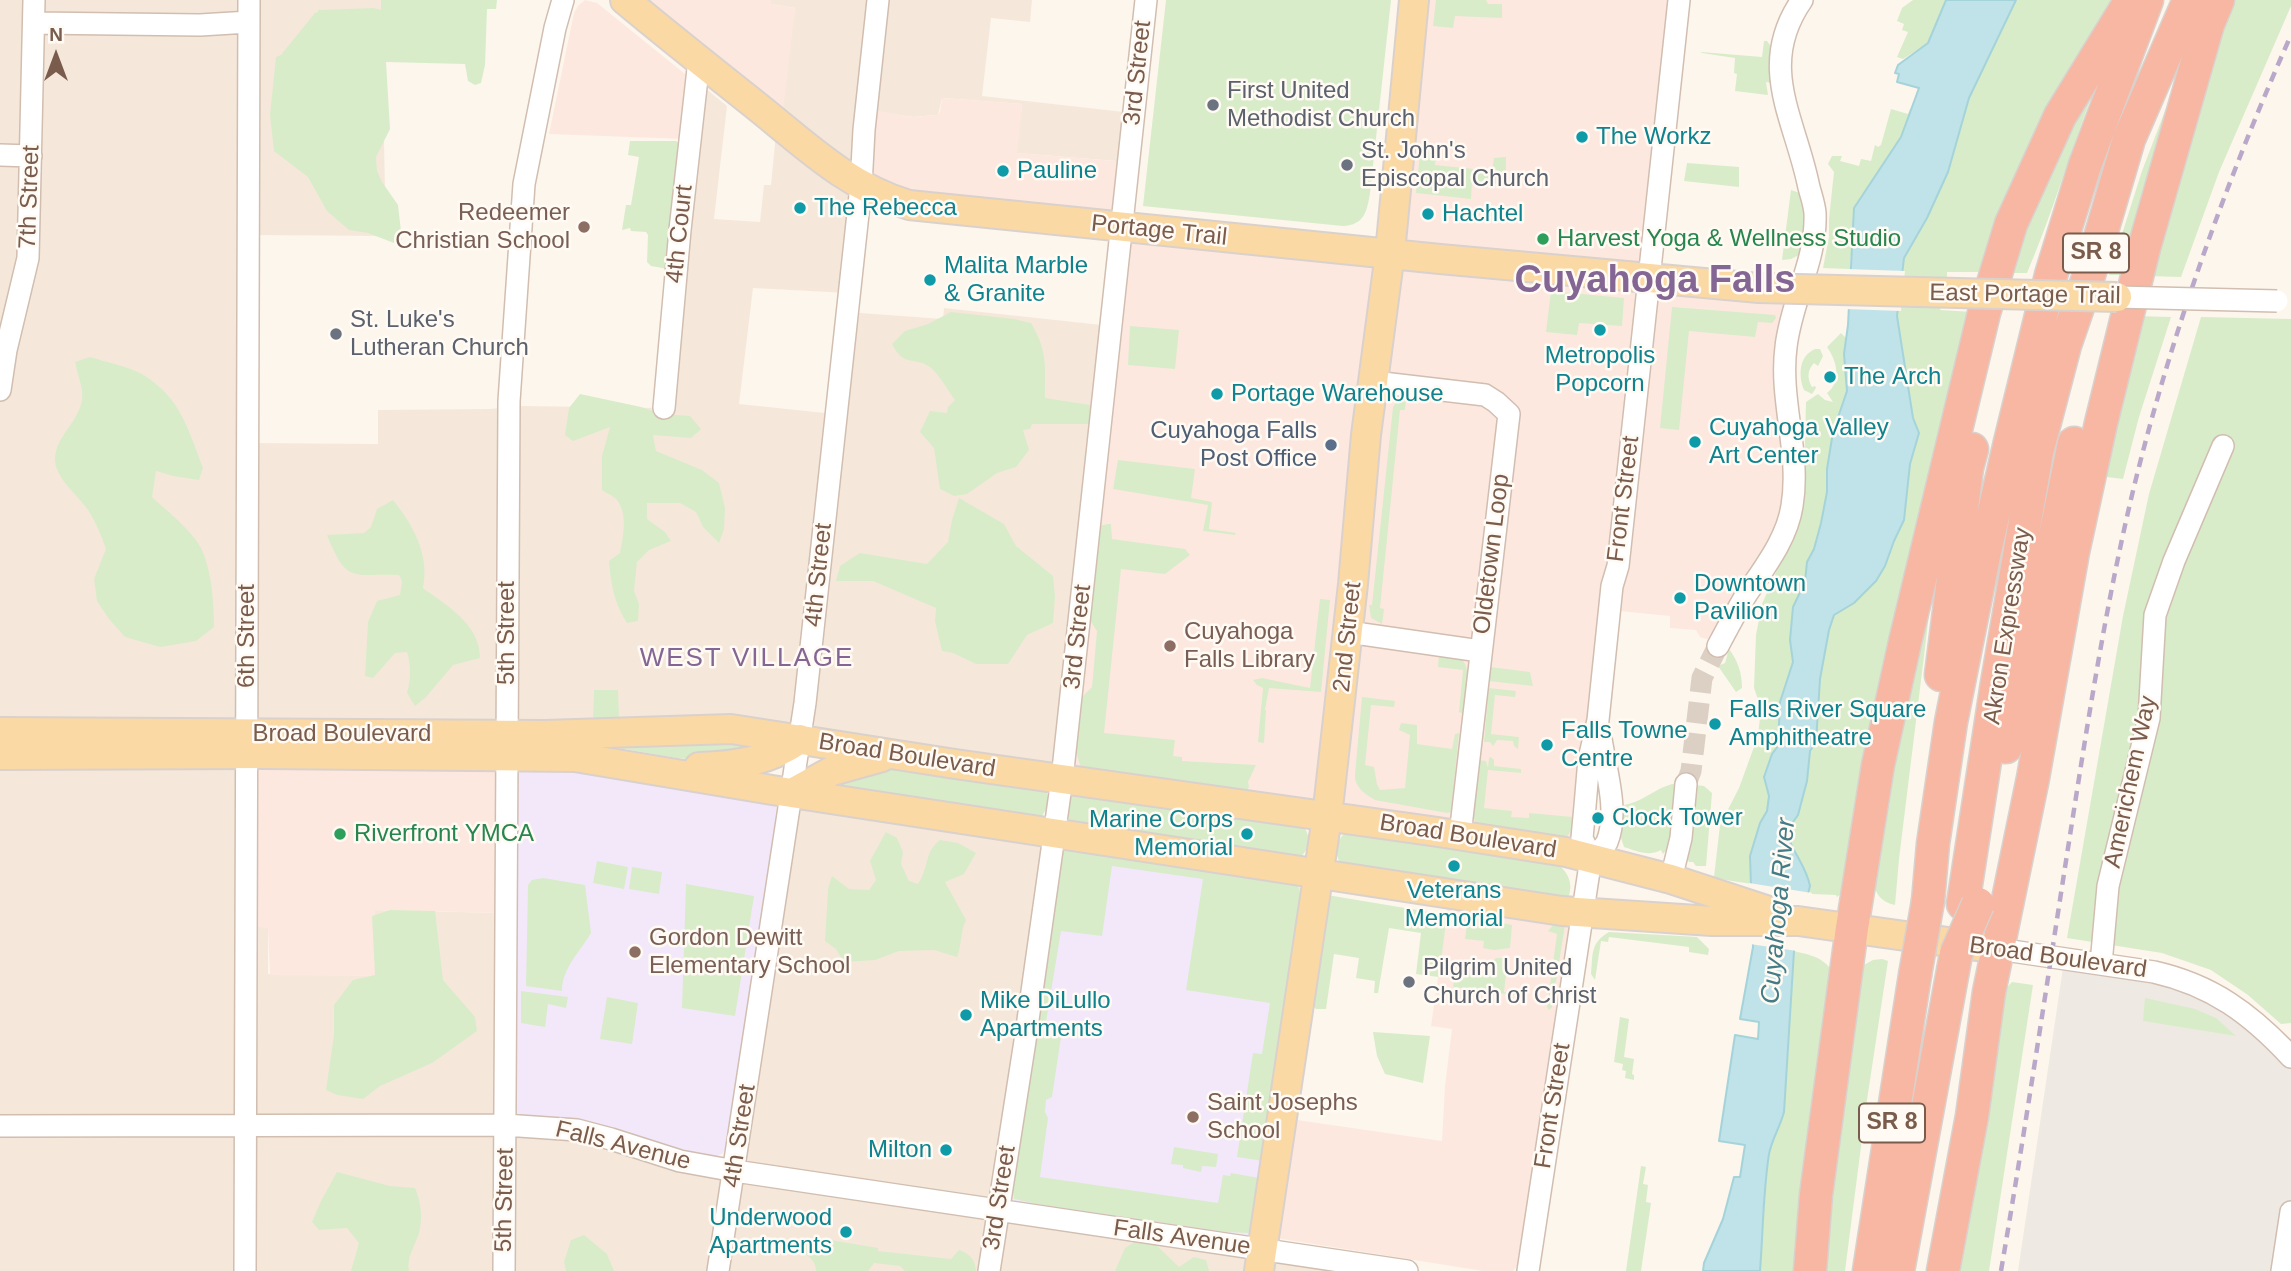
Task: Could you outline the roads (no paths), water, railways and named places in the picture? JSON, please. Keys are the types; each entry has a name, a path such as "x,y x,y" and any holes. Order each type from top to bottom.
{"highway":[{"path":"1810,1271 1839,926 1995,272 2011,224 2060,116 2131,0"},
{"name":"Akron Expressway","path":"1869,1271 1928,901 1933,844 1951,722 1985,551 2048,286 2085,165 2147,0"},
{"name":"Akron Expressway","path":"1898,1271 1954,966 1971,904 1997,683 2038,452 2065,345 2090,275 2129,139 2189,0"},
{"path":"1944,1271 1972,1116 1989,992 2033,778 2073,552 2101,423 2147,236 2208,23 2218,0"},
{"path":"1933,844 1936,719 1967,468 1993,367 2007,294"},
{"path":"1971,904 2008,738 2032,649 2079,422 2117,297"}],"main road":[{"name":"Portage Trail","path":"625,0 806,147 861,186 890,199 931,208 1759,288"},
{"name":"2nd Street","path":"1261,1260 1327,817 1362,504 1366,435 1390,253 1415,0"},
{"name":"East Portage Trail","path":"1759,288 2117,297"},
{"name":"Broad Boulevard","path":"0,732 246,743 506,745 609,734 731,729 1566,852 1671,879 1714,906 1798,921 1998,949"},
{"path":"650,769 719,766 744,762 773,755 800,739"},
{"name":"Broad Boulevard","path":"0,755 246,743"},
{"name":"Broad Boulevard","path":"506,745 792,793 1584,914 1714,906 1758,907 1798,921"},
{"path":"792,793 841,768 896,754"}],"street":[{"name":"7th Street","path":"0,390 6,350 28,258 34,0"},
{"name":"6th Street","path":"245,1271 249,0"},
{"name":"5th Street","path":"504,1271 508,426 519,230 528,161 563,0"},
{"name":"4th Street","path":"718,1271 800,739 861,186 878,0"},
{"name":"3rd Street","path":"989,1271 1062,779 1146,0"},
{"name":"Front Street","path":"1528,1271 1591,858 1606,844 1610,821 1611,791 1598,720 1609,606 1618,566 1679,0"},
{"path":"1718,646 1738,608 1772,555 1789,520 1795,486 1786,383 1786,348 1791,320 1814,246 1815,211 1808,177 1784,102 1780,73 1787,27 1802,0"},
{"path":"34,23 249,22"},
{"name":"4th Court","path":"664,408 699,60"},
{"path":"0,155 31,156"},
{"name":"East Portage Trail","path":"2117,297 2284,301"},
{"name":"Oldetown Loop","path":"1374,382 1485,396 1508,414 1460,835"},
{"name":"Americhem Way","path":"2101,964 2108,886 2150,718 2155,615 2174,561 2223,446"},
{"path":"1348,632 1480,651"},
{"path":"1671,879 1681,838 1686,784"},
{"name":"Broad Boulevard","path":"1998,949 2175,976 2217,994 2252,1018 2291,1057"},
{"name":"Falls Avenue","path":"0,1126 505,1125 577,1130 668,1158 735,1171 998,1211 1261,1260 1407,1271"},
{"path":"2282,1271 2291,1213"}],"water":[{"name":"Cuyahoga River","path":"1946,0 2016,0 1969,98 1948,172 1927,218 1904,258 1897,316 1913,418 1919,433 1910,464 1904,520 1876,581 1854,603 1834,615 1829,630 1820,679 1816,742 1810,751 1807,781 1789,839 1810,886 1794,951 1784,1112 1769,1154 1760,1271 1703,1271 1723,1219 1734,1177 1740,1177 1745,1145 1719,1141 1735,1035 1758,1039 1759,1022 1740,1019 1753,947 1750,856 1760,823 1767,811 1769,796 1764,777 1772,754 1778,746 1780,702 1793,662 1790,640 1793,607 1805,582 1807,562 1814,549 1821,523 1833,432 1847,391 1844,354 1854,208 1901,137 1919,88 1897,82 1899,74 1895,73 1898,65 1928,43"}],"tunnel":[{"path":"1686,784 1691,771 1702,678 1718,646"}],"railway":[{"path":"2001,1271 2091,707 2132,495 2164,377 2201,262 2291,35"}],"place":[{"name":"First United Methodist Church","path":"1213,105"},
{"name":"The Workz","path":"1582,137"},
{"name":"St. John's Episcopal Church","path":"1347,165"},
{"name":"Pauline","path":"1003,171"},
{"name":"The Rebecca","path":"800,208"},
{"name":"Hachtel","path":"1428,214"},
{"name":"Redeemer Christian School","path":"584,227"},
{"name":"Harvest Yoga & Wellness Studio","path":"1543,239"},
{"name":"Malita Marble & Granite","path":"930,280"},
{"name":"Metropolis Popcorn","path":"1600,330"},
{"name":"St. Luke's Lutheran Church","path":"336,334"},
{"name":"The Arch","path":"1830,377"},
{"name":"Portage Warehouse","path":"1217,394"},
{"name":"Cuyahoga Valley Art Center","path":"1695,442"},
{"name":"Cuyahoga Falls Post Office","path":"1331,445"},
{"name":"Downtown Pavilion","path":"1680,598"},
{"name":"Cuyahoga Falls Library","path":"1170,646"},
{"name":"Falls River Square Amphitheatre","path":"1715,724"},
{"name":"Falls Towne Centre","path":"1547,745"},
{"name":"Clock Tower","path":"1598,818"},
{"name":"Riverfront YMCA","path":"340,834"},
{"name":"Marine Corps Memorial","path":"1247,834"},
{"name":"Veterans Memorial","path":"1454,866"},
{"name":"Gordon Dewitt Elementary School","path":"635,952"},
{"name":"Pilgrim United Church of Christ","path":"1409,982"},
{"name":"Mike DiLullo Apartments","path":"966,1015"},
{"name":"Saint Josephs School","path":"1193,1117"},
{"name":"Milton","path":"946,1150"},
{"name":"Underwood Apartments","path":"846,1232"}],"district":[{"name":"Cuyahoga Falls","path":"1655,282"},
{"name":"WEST VILLAGE","path":"747,659"}]}
